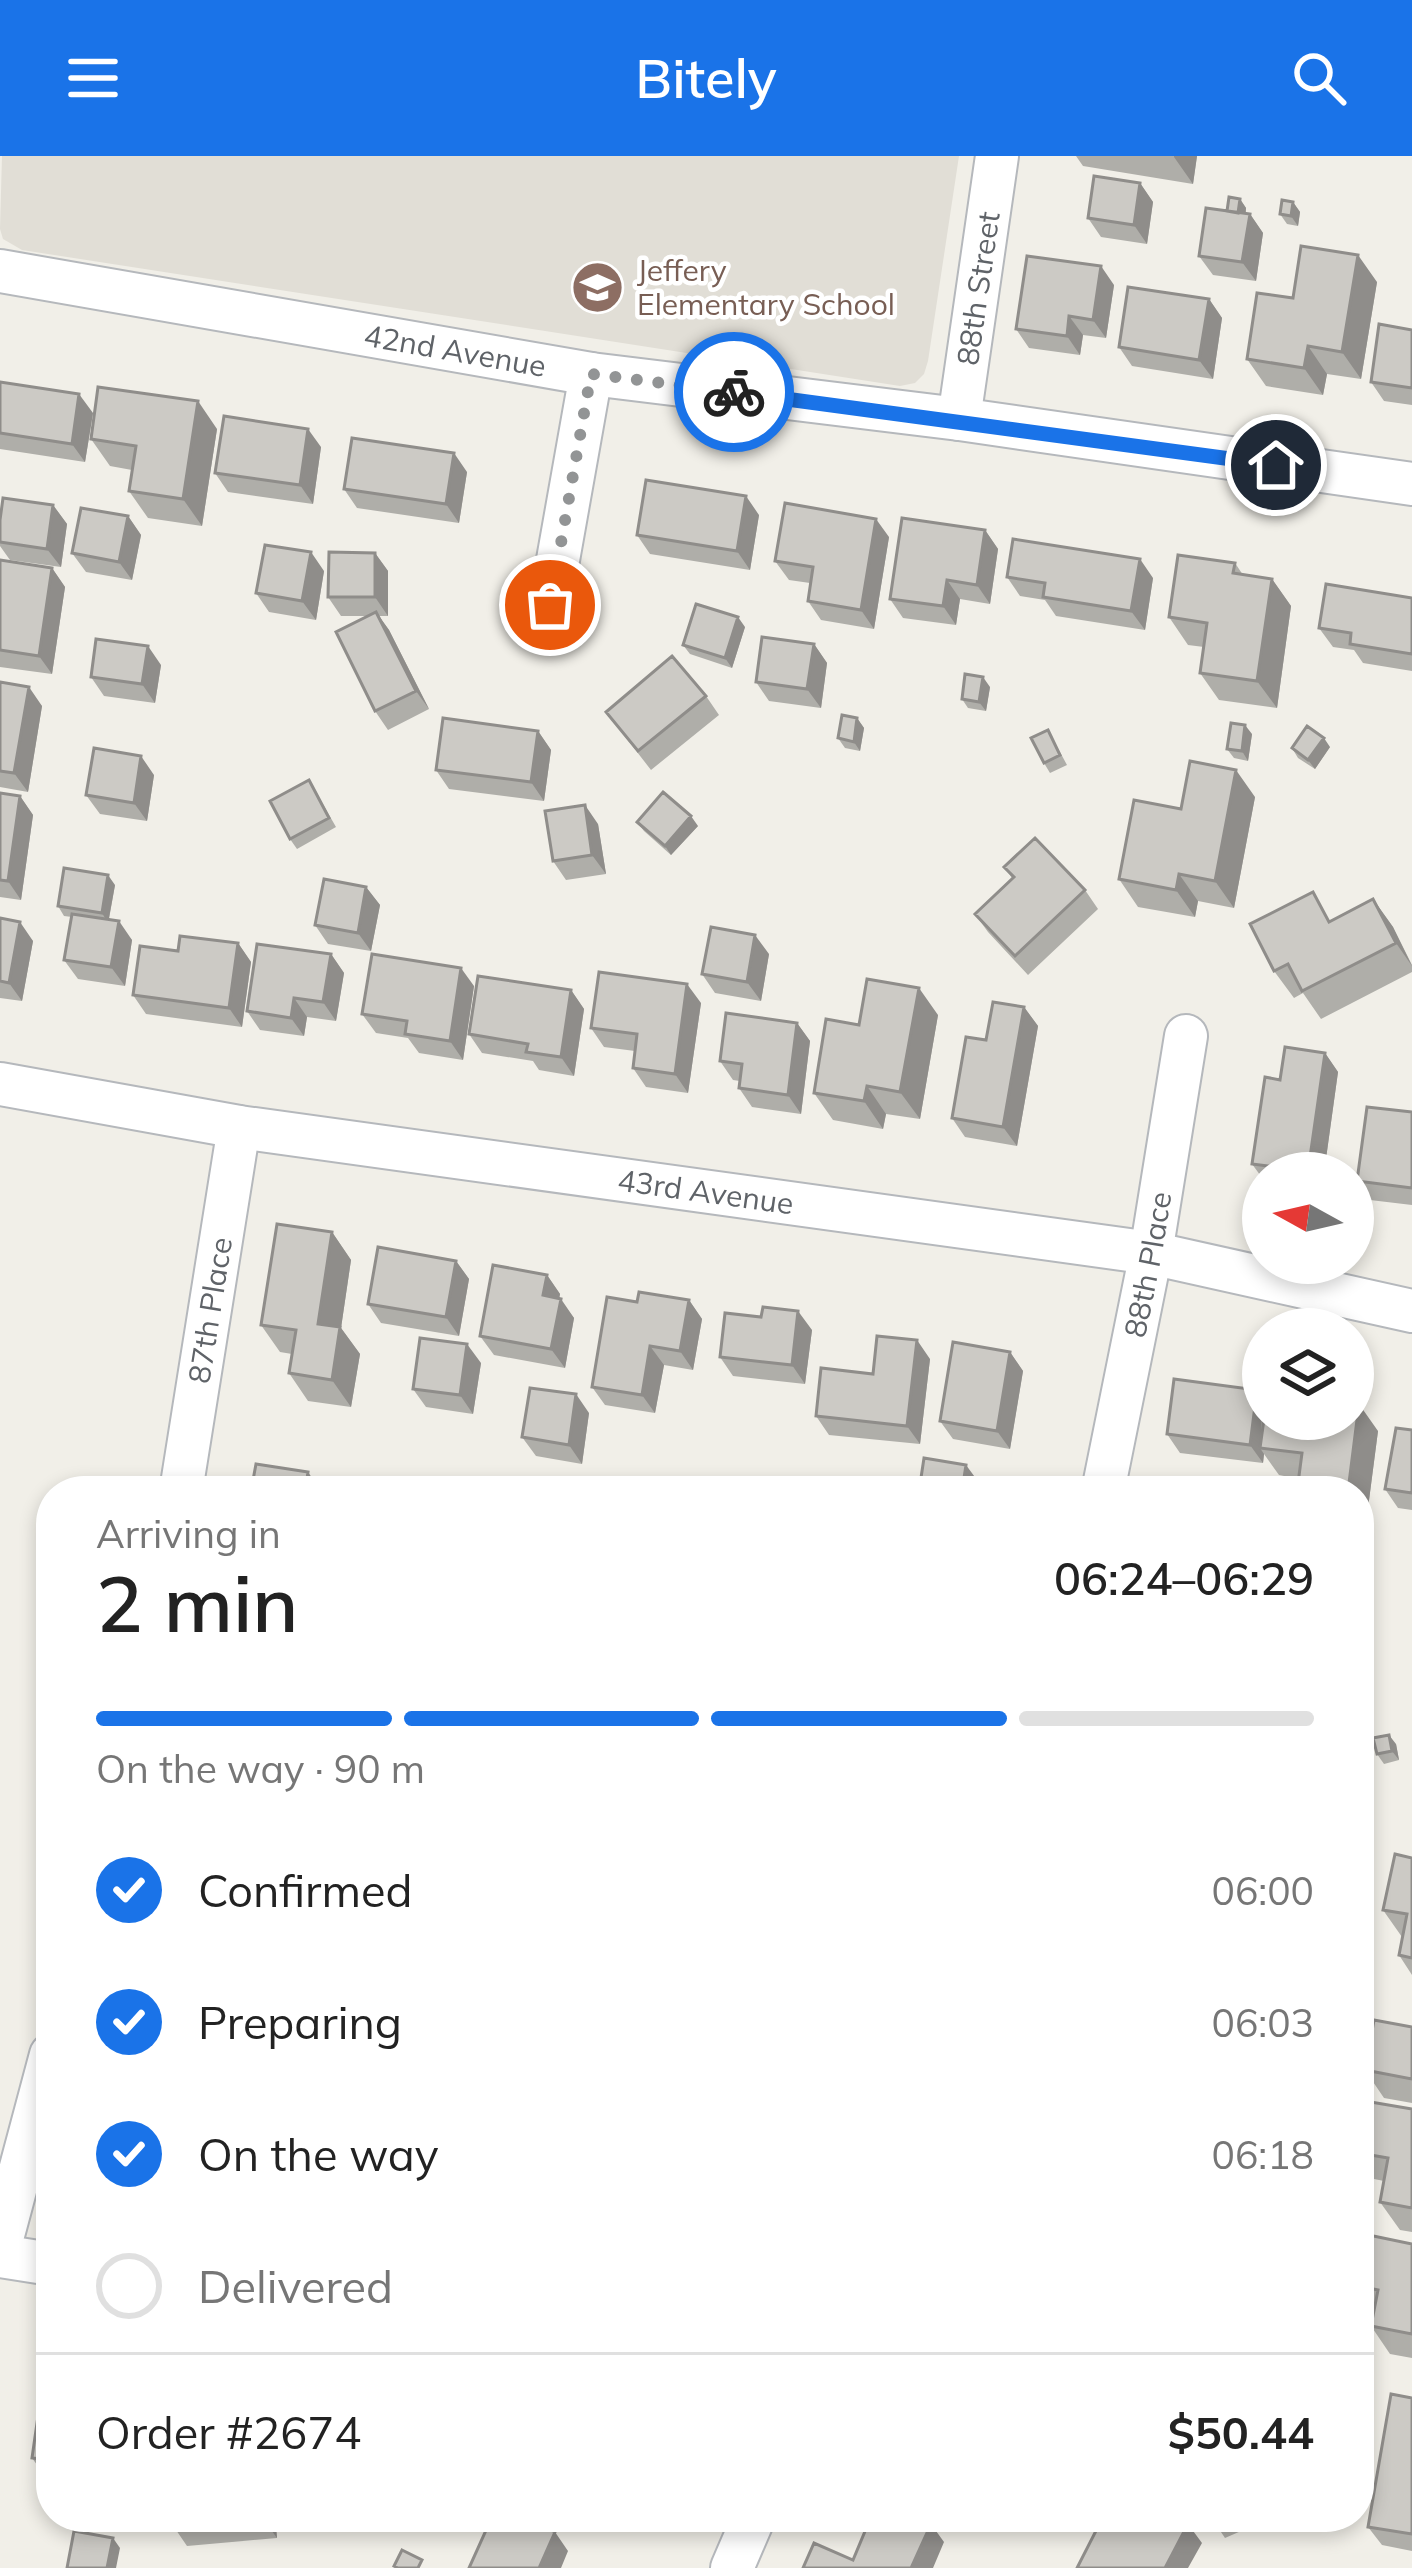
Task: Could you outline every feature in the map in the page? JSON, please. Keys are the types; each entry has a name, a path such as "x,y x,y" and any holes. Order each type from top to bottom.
{"street":[{"name":"88th Street","path":"959,419 997,156"},
{"name":"42nd Avenue","path":"0,271 591,374 959,419 1412,484"},
{"path":"550,605 591,374"},
{"name":"88th Place","path":"1106,1476 1151,1252 1186,1036"},
{"name":"43rd Avenue","path":"0,1084 239,1127 1151,1252 1412,1311"},
{"name":"87th Place","path":"183,1476 239,1127"},
{"path":"0,2246 36,2111"},
{"path":"0,2256 36,2262"},
{"path":"732,2568 748,2532"}],"shaded area":[{"name":"Jeffery Elementary School","path":"2,156 959,156 928,361 915,383 900,386 22,250 3,239 0,229"}],"building":[{"path":"1094,176 1140,183 1134,225 1088,218"},
{"path":"1229,197 1240,199 1238,213 1227,211"},
{"path":"1282,200 1293,202 1291,216 1280,214"},
{"path":"1206,208 1250,214 1242,262 1199,256"},
{"path":"1301,246 1358,255 1342,352 1308,346 1304,368 1247,359 1257,293 1293,298"},
{"path":"1027,256 1101,266 1093,320 1069,316 1067,336 1016,329"},
{"path":"1128,287 1209,299 1199,360 1119,347"},
{"path":"1379,324 1412,330 1412,388 1371,382"},
{"path":"0,382 79,394 72,444 0,433"},
{"path":"98,387 198,401 183,499 129,491 136,446 91,439"},
{"path":"224,416 308,429 300,485 215,473"},
{"path":"352,438 454,453 446,504 344,489"},
{"path":"646,480 746,496 737,551 637,535"},
{"path":"3,498 53,505 47,549 0,542"},
{"path":"785,503 876,519 861,610 808,601 813,567 775,561"},
{"path":"81,508 128,516 119,562 72,553"},
{"path":"902,518 985,530 977,585 947,580 943,606 890,599"},
{"path":"1013,539 1140,559 1131,611 1043,597 1045,583 1007,577"},
{"path":"265,545 311,552 302,601 256,593"},
{"path":"329,552 375,553 375,597 328,597"},
{"path":"1178,555 1235,563 1233,573 1272,579 1257,681 1200,673 1207,623 1169,617"},
{"path":"0,560 52,568 39,656 0,650"},
{"path":"1326,584 1412,598 1412,654 1350,644 1351,633 1319,628"},
{"path":"696,604 738,617 725,658 683,645"},
{"path":"376,612 416,691 375,711 336,632"},
{"path":"762,637 814,644 807,689 756,682"},
{"path":"96,639 148,646 142,684 91,677"},
{"path":"672,656 706,696 638,751 606,712"},
{"path":"965,674 983,677 979,702 962,699"},
{"path":"0,682 29,687 14,773 0,771"},
{"path":"842,715 857,718 854,742 838,738"},
{"path":"443,718 538,731 531,782 436,770"},
{"path":"1231,723 1245,725 1242,751 1227,749"},
{"path":"1307,726 1324,738 1308,760 1292,748"},
{"path":"1048,730 1060,755 1044,763 1031,738"},
{"path":"94,748 141,756 134,803 86,795"},
{"path":"1190,761 1236,770 1215,881 1179,874 1176,890 1119,879 1134,800 1181,809"},
{"path":"309,780 329,818 290,839 270,801"},
{"path":"663,792 691,816 665,846 637,822"},
{"path":"0,793 20,796 8,881 0,880"},
{"path":"585,805 592,855 553,861 545,811"},
{"path":"1035,838 1085,890 1015,956 975,914 1014,877 1004,867"},
{"path":"64,868 108,875 102,913 58,906"},
{"path":"324,879 366,887 358,933 315,925"},
{"path":"1313,892 1329,922 1373,899 1396,943 1302,991 1288,964 1274,971 1250,924"},
{"path":"72,914 119,921 111,967 64,960"},
{"path":"0,918 20,922 9,983 0,981"},
{"path":"711,927 755,935 747,982 702,974"},
{"path":"180,936 238,943 229,1008 133,995 140,946 178,951"},
{"path":"257,944 331,954 323,1002 294,998 291,1018 247,1011"},
{"path":"372,954 461,968 450,1041 405,1034 407,1021 362,1014"},
{"path":"599,972 687,984 675,1074 633,1068 637,1034 591,1028"},
{"path":"478,976 571,990 561,1057 526,1052 528,1044 469,1034"},
{"path":"867,979 919,988 900,1092 867,1086 864,1101 814,1093 826,1019 859,1025"},
{"path":"993,1002 1024,1007 1003,1127 952,1118 966,1037 986,1040"},
{"path":"726,1013 797,1023 788,1095 739,1088 742,1064 720,1061"},
{"path":"1285,1047 1325,1053 1311,1152 1254,1152 1265,1077 1280,1080"},
{"path":"1367,1107 1412,1112 1412,1188 1374,1183 1374,1152 1361,1152"},
{"path":"277,1224 332,1232 318,1324 340,1327 332,1380 289,1373 296,1330 261,1325"},
{"path":"378,1247 456,1261 446,1317 368,1304"},
{"path":"493,1265 547,1275 543,1295 561,1299 551,1349 480,1336"},
{"path":"639,1292 689,1300 680,1351 650,1346 642,1395 592,1387 607,1297 637,1302"},
{"path":"763,1307 798,1311 792,1365 720,1357 725,1313 761,1317"},
{"path":"877,1336 917,1340 907,1426 816,1416 821,1368 873,1374"},
{"path":"420,1338 467,1344 460,1395 413,1389"},
{"path":"953,1342 1010,1352 997,1431 940,1421"},
{"path":"1174,1379 1242,1388 1242,1440 1251,1440 1250,1445 1167,1434"},
{"path":"530,1388 576,1394 569,1445 522,1437"},
{"path":"1396,1428 1412,1430 1412,1493 1385,1489"},
{"path":"1261,1440 1354,1440 1350,1476 1299,1476 1302,1453 1260,1448"},
{"path":"924,1458 966,1465 964,1476 921,1476"},
{"path":"256,1464 308,1472 307,1476 254,1476"},
{"path":"1389,1735 1392,1751 1377,1754 1374,1738"},
{"path":"1395,1854 1412,1858 1412,1958 1399,1955 1407,1914 1383,1910"},
{"path":"1374,2020 1412,2027 1412,2079 1374,2072"},
{"path":"1374,2103 1412,2109 1412,2208 1380,2202 1388,2158 1374,2156"},
{"path":"1374,2236 1412,2244 1412,2334 1374,2327 1378,2290 1374,2289"},
{"path":"1391,2394 1412,2398 1412,2534 1374,2528 1374,2492"},
{"path":"74,2532 113,2538 107,2568 67,2568"},
{"path":"485,2532 555,2532 539,2568 469,2568"},
{"path":"865,2532 927,2532 911,2568 803,2568 814,2543 853,2560"},
{"path":"1095,2532 1184,2532 1165,2568 1077,2568"},
{"path":"402,2550 422,2560 418,2568 394,2566"}],"way so far":[{"path":"550,605 591,374 734,392"}],"place":[{"name":"Jeffery Elementary School","path":"598,287"}],"route":[{"path":"734,392 1276,465"}]}
